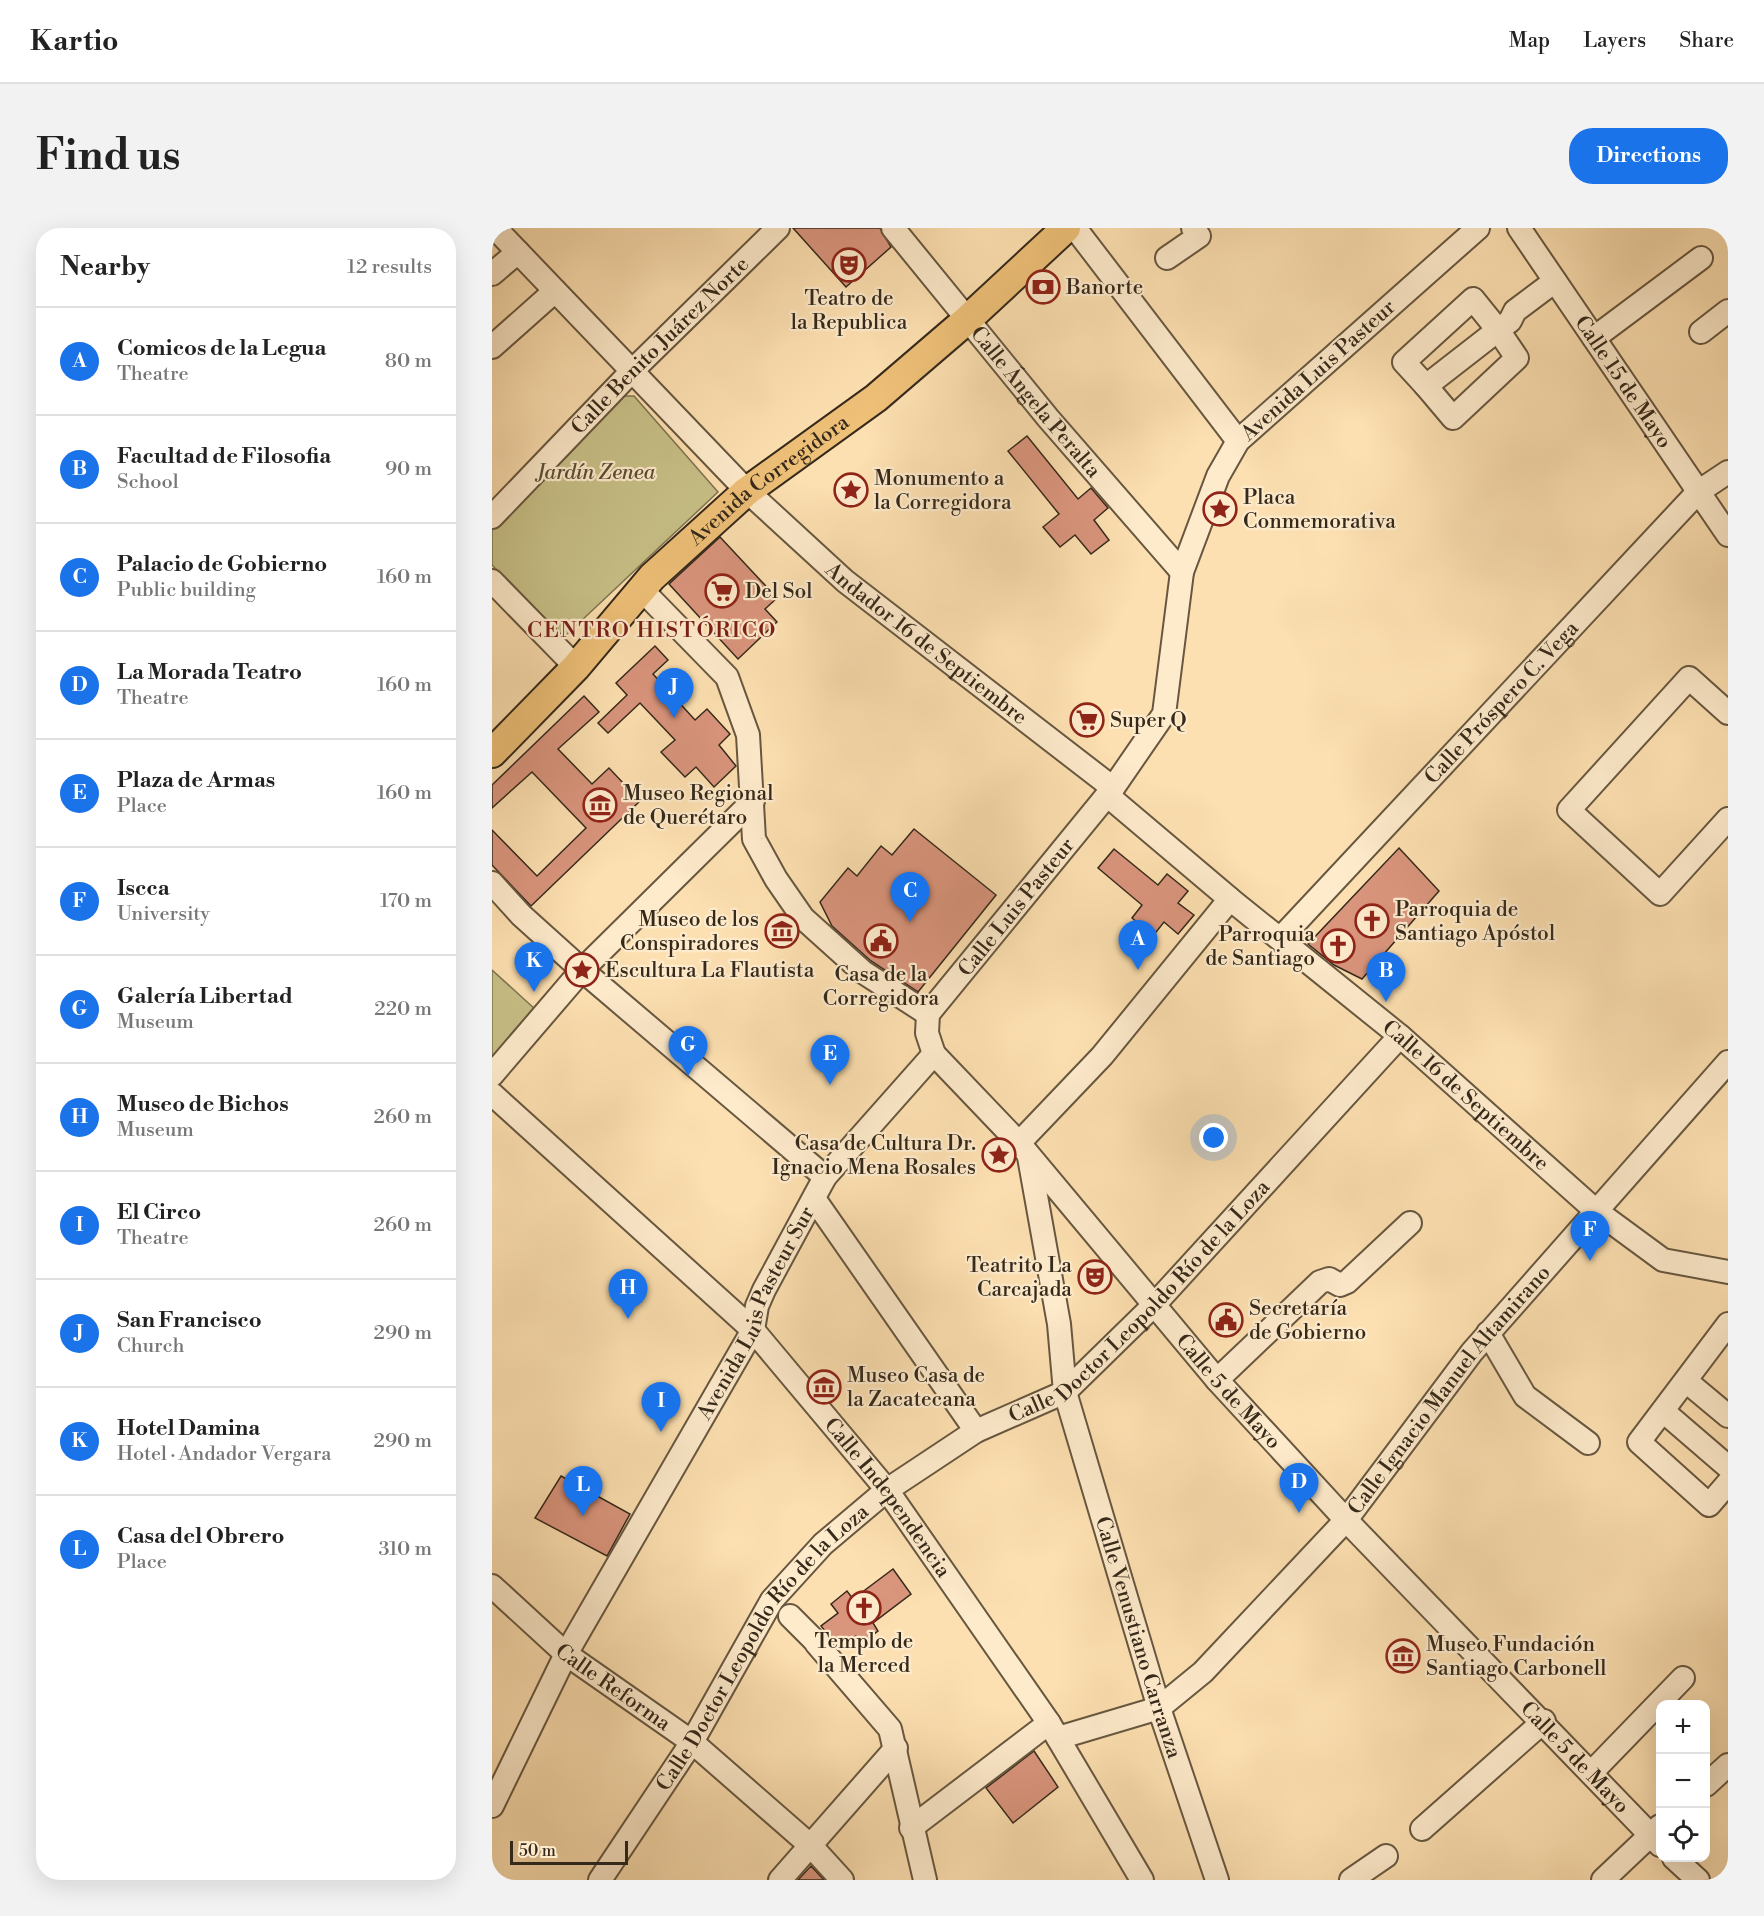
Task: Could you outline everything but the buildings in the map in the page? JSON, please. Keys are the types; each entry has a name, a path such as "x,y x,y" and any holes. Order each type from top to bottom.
{"main road":[{"name":"Avenida Corregidora","path":"492,753 576,667 640,588 747,491 876,398 968,319 1065,228"}],"street":[{"name":"Calle Benito Juárez Norte","path":"492,517 632,371 778,228"},
{"name":"Calle Ángela Peralta","path":"893,228 1048,418 1182,572"},
{"path":"1075,228 1238,441"},
{"path":"1167,258 1199,236 1193,228"},
{"name":"Avenida Luis Pasteur","path":"1110,792 1164,714 1182,572 1218,476 1238,441 1478,228"},
{"name":"Calle 15 de Mayo","path":"1519,228 1728,536"},
{"name":"Andador 16 de Septiembre","path":"509,237 555,291 747,491 845,581 1110,792"},
{"path":"492,274 509,237"},
{"path":"1594,338 1701,258"},
{"path":"1426,386 1504,326 1515,311 1558,285"},
{"path":"492,347 555,291"},
{"path":"1473,299 1504,326 1517,358 1453,418 1404,362 1473,299"},
{"path":"1701,332 1728,311"},
{"name":"Calle Próspero C. Vega","path":"1280,939 1698,492 1728,472"},
{"path":"492,582 576,667"},
{"path":"640,588 727,677 748,735 745,808 754,839 776,879 803,918 863,972 928,1014 927,1033 934,1054"},
{"path":"1723,835 1660,894 1569,810 1689,678 1728,714"},
{"path":"492,734 515,709 538,706"},
{"name":"Calle 16 de Septiembre","path":"1110,792 1230,899 1400,1036 1595,1210 1663,1260 1728,1272"},
{"name":"Calle Luis Pasteur","path":"928,1014 1110,792"},
{"path":"492,1075 582,970 745,808"},
{"path":"492,883 521,915 582,970 825,1177"},
{"path":"1024,1149 1230,899"},
{"name":"Calle Doctor Leopoldo Río de la Loza","path":"600,1880 692,1742 772,1600 824,1544 887,1490 976,1431 1065,1392 1154,1305 1400,1036"},
{"name":"Calle 5 de Mayo","path":"934,1054 1024,1149 1217,1380 1346,1520 1544,1721 1591,1773 1656,1835"},
{"name":"Avenida Luis Pasteur Sur","path":"566,1654 753,1330 757,1306 764,1290 815,1200 825,1177 934,1054"},
{"name":"Calle Ignacio Manuel Altamirano","path":"1159,1708 1203,1672 1346,1520 1488,1333 1728,1062"},
{"name":"Calle Independencia","path":"492,1094 753,1330 887,1490 1053,1731 1142,1880"},
{"name":"Calle Venustiano Carranza","path":"1024,1149 1059,1324 1065,1392 1159,1708 1217,1880"},
{"path":"815,1200 976,1431"},
{"path":"1217,1380 1320,1282 1329,1279 1340,1285 1347,1282 1410,1222"},
{"path":"1728,1324 1639,1442 1709,1505 1728,1484"},
{"path":"1488,1333 1525,1396 1588,1443"},
{"path":"1686,1381 1728,1416"},
{"path":"1663,1411 1728,1467"},
{"name":"Calle Reforma","path":"495,1596 566,1654 692,1742 811,1846 842,1880"},
{"path":"790,1616 890,1729 896,1748 911,1828 925,1880"},
{"path":"492,1806 566,1654"},
{"path":"1591,1773 1683,1678"},
{"path":"911,1828 1053,1731 1159,1708"},
{"path":"1422,1829 1544,1721"},
{"path":"780,1880 896,1748"},
{"path":"1710,1781 1728,1765"},
{"path":"1602,1880 1656,1837"},
{"path":"1351,1880 1386,1856"},
{"path":"1679,1862 1698,1880"}],"green space":[{"name":"Jardín Zenea","path":"624,396 634,396 718,492 563,638 492,565 492,529"},
{"path":"492,970 536,1010 492,1059"}],"place":[{"name":"Teatro de la Republica","path":"849,265"},
{"name":"Banorte","path":"1043,287"},
{"name":"Monumento a la Corregidora","path":"851,490"},
{"name":"Placa Conmemorativa","path":"1220,509"},
{"name":"Del Sol","path":"722,591"},
{"name":"San Francisco","path":"674,718"},
{"name":"Super Q","path":"1087,720"},
{"name":"Museo Regional de Querétaro","path":"600,805"},
{"name":"Parroquia de Santiago Apóstol","path":"1372,921"},
{"name":"Palacio de Gobierno","path":"910,922"},
{"name":"Museo de los Conspiradores","path":"782,931"},
{"name":"Casa de la Corregidora","path":"881,941"},
{"name":"Parroquia de Santiago","path":"1338,946"},
{"name":"Escultura La Flautista","path":"582,970"},
{"name":"Comicos de la Legua","path":"1138,970"},
{"name":"Hotel Damina","path":"534,992"},
{"name":"Facultad de Filosofia","path":"1386,1002"},
{"name":"Galería Libertad","path":"688,1076"},
{"name":"Plaza de Armas","path":"830,1085"},
{"name":"Casa de Cultura Dr. Ignacio Mena Rosales","path":"999,1155"},
{"name":"Iscca","path":"1590,1261"},
{"name":"Teatrito La Carcajada","path":"1095,1277"},
{"name":"Museo de Bichos","path":"628,1319"},
{"name":"Secretaría de Gobierno","path":"1226,1320"},
{"name":"Museo Casa de la Zacatecana","path":"824,1387"},
{"name":"El Circo","path":"661,1432"},
{"name":"La Morada Teatro","path":"1299,1513"},
{"name":"Casa del Obrero","path":"583,1516"},
{"name":"Templo de la Merced","path":"864,1608"},
{"name":"Museo Fundación Santiago Carbonell","path":"1403,1656"}],"district":[{"name":"CENTRO HISTÓRICO","path":"652,629"}]}
